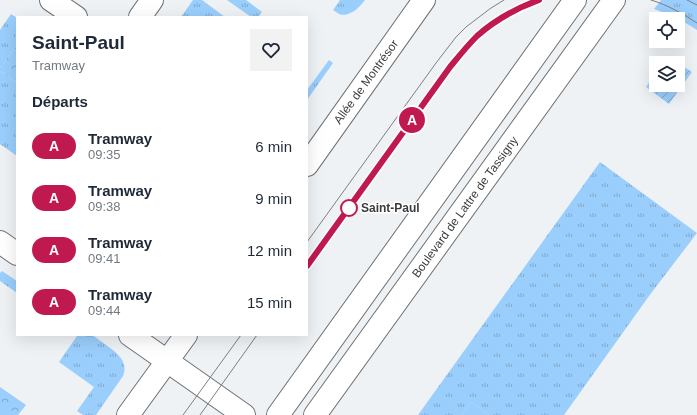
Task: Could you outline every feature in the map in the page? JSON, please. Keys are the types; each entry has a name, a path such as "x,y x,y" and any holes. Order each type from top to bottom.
{"street":[{"path":"51,0 75,16"},
{"path":"141,16 152,0"},
{"name":"Allée de Montrésor","path":"308,164 424,0"},
{"path":"278,415 575,0"},
{"name":"Boulevard de Lattre de Tassigny","path":"315,415 614,0"},
{"path":"0,242 16,253"},
{"path":"131,336 244,415"},
{"path":"128,415 185,336"}],"green space":[{"path":"193,0 202,0 224,16 182,16"},
{"path":"227,0 246,0 262,12 259,16 250,16"},
{"path":"340,0 365,0 354,11 343,15 333,10"},
{"path":"661,0 697,0 697,30 685,23 685,12 662,12 654,9"},
{"path":"11,14 16,17 16,46 0,68 0,30"},
{"path":"16,46 16,82 0,71 0,68"},
{"path":"329,60 333,63 308,99 308,89"},
{"path":"685,68 692,72 685,82"},
{"path":"0,71 16,82 16,155 0,144"},
{"path":"649,82 649,89 646,87"},
{"path":"653,92 678,92 669,104"},
{"path":"600,162 697,233 649,296 564,415 489,415 471,402 462,415 418,415"},
{"path":"2,271 16,280 16,292 0,281 0,273"},
{"path":"77,336 94,336 119,356 125,370 123,376 96,415 83,415 77,411 94,387 59,362"},
{"path":"0,387 26,405 18,415 0,415"},
{"path":"471,402 489,415 462,415"}],"tram line":[{"path":"308,241 456,37 466,27 504,0"},
{"path":"308,265 466,47 484,30 499,20 514,11 539,0"},
{"name":"A","path":"308,265 450,67 462,53 477,36 493,24 508,14 539,0"},
{"path":"651,0 669,7 697,23"},
{"path":"687,0 697,5"},
{"path":"183,415 240,336"},
{"path":"200,415 256,336"}],"place":[{"name":"Saint-Paul","path":"349,208"}]}
